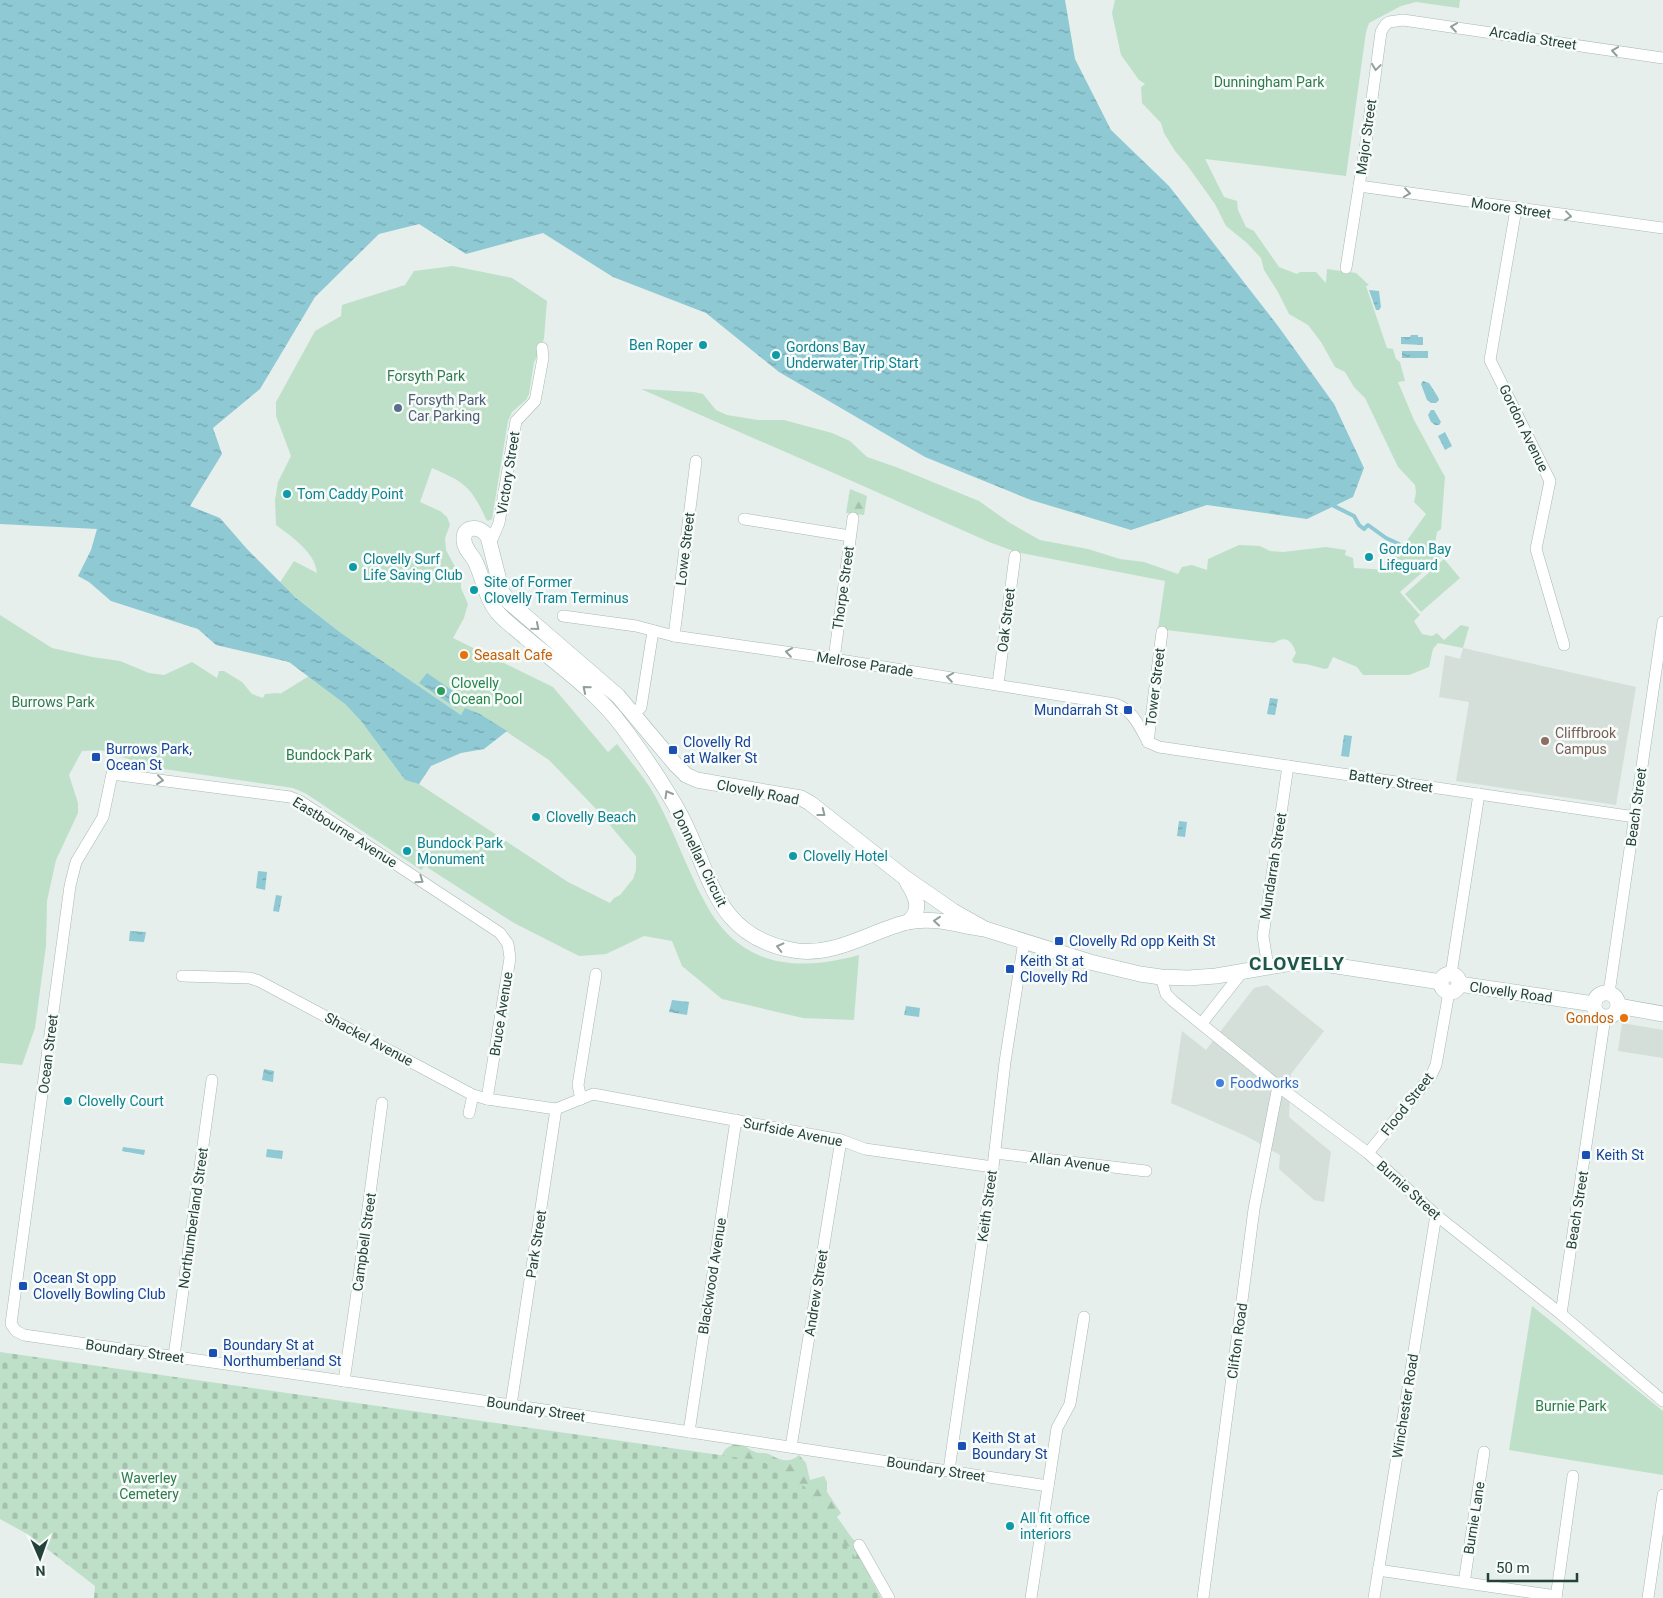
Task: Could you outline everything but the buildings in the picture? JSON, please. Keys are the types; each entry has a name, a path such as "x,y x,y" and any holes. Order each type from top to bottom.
{"street":[{"name":"Arcadia Street","path":"1403,20 1663,58"},
{"name":"Major Street","path":"1346,268 1381,32 1389,22 1403,20"},
{"name":"Moore Street","path":"1359,186 1663,228"},
{"name":"Gordon Avenue","path":"1516,209 1490,360 1550,480 1536,549 1564,645"},
{"name":"Victory Street","path":"490,544 499,523 516,421 535,400 544,358 542,348"},
{"name":"Lowe Street","path":"674,636 696,461"},
{"name":"Thorpe Street","path":"834,659 852,518"},
{"path":"744,519 850,536"},
{"path":"490,544 484,531 479,528 472,528 466,532 465,545 473,558 497,612 599,700 621,724 641,707 653,631"},
{"name":"Clovelly Road","path":"490,544 502,592 509,602 618,696 686,775 697,780 801,798 810,803 904,877 953,911 985,929 1117,970 1161,977 1188,978 1297,963 1324,964 1594,1004"},
{"name":"Oak Street","path":"998,684 1015,556"},
{"name":"Melrose Parade","path":"562,616 636,626 674,636 998,684 1123,707 1132,713 1148,742"},
{"name":"Beach Street","path":"1609,993 1661,647 1663,622"},
{"name":"Tower Street","path":"1148,742 1162,632"},
{"name":"Donnellan Circuit","path":"621,724 660,779 680,815 713,890 724,909 733,921 746,932 768,944 792,950 815,951 842,945 908,922 935,920 985,929"},
{"name":"Battery Street","path":"1148,742 1159,747 1635,817"},
{"name":"Mundarrah Street","path":"1268,967 1263,946 1263,936 1288,766"},
{"name":"Eastbourne Avenue","path":"112,774 290,797 308,806 500,933"},
{"name":"Ocean Street","path":"24,1335 16,1332 11,1324 12,1312 70,886 76,862 103,817 112,774"},
{"name":"Flood Street","path":"1368,1153 1431,1076 1436,1065 1479,794"},
{"path":"904,877 914,892 917,902 915,915 908,922"},
{"name":"Bruce Avenue","path":"487,1099 510,958 508,944 500,933"},
{"name":"Keith Street","path":"949,1470 995,1153 1005,1062 1024,941"},
{"path":"1202,1023 1243,971"},
{"path":"556,1109 581,1099 578,1085 596,974"},
{"name":"Shackel Avenue","path":"182,976 250,978 259,981 473,1095 487,1099 556,1109"},
{"name":"Burnie Street","path":"1161,977 1166,994 1278,1086 1368,1153 1436,1215 1561,1314 1663,1401"},
{"path":"1604,992 1617,999 1618,1006 1612,1015 1605,1017 1596,1011 1594,1004 1597,996 1604,992"},
{"path":"1618,1006 1663,1014"},
{"name":"Beach Street","path":"1561,1314 1605,1017"},
{"name":"Northumberland Street","path":"174,1356 212,1080"},
{"name":"Clifton Road","path":"1203,1598 1254,1209 1278,1086"},
{"name":"Surfside Avenue","path":"581,1099 594,1094 841,1140 866,1149 993,1167"},
{"path":"469,1113 473,1095"},
{"name":"Campbell Street","path":"344,1380 382,1104"},
{"name":"Park Street","path":"511,1405 556,1109"},
{"name":"Blackwood Avenue","path":"689,1432 736,1120"},
{"name":"Andrew Street","path":"791,1447 841,1140"},
{"name":"Allan Avenue","path":"995,1153 1146,1171"},
{"name":"Winchester Road","path":"1374,1598 1436,1215"},
{"path":"1031,1598 1057,1428 1070,1404 1084,1317"},
{"name":"Boundary Street","path":"24,1335 344,1380 1048,1486"},
{"name":"Burnie Lane","path":"1464,1583 1484,1452"},
{"path":"1378,1570 1556,1597 1573,1476"},
{"path":"1648,1598 1663,1495"},
{"path":"860,1545 889,1598"}],"shaded area":[{"name":"Cliffbrook Campus","path":"1463,648 1636,687 1616,805 1456,781 1469,702 1439,697 1445,655 1460,659"},
{"path":"1267,985 1324,1031 1291,1074 1289,1117 1331,1152 1324,1202 1314,1200 1279,1169 1280,1155 1246,1136 1171,1103 1182,1031 1206,1050 1254,988"},
{"path":"1622,1023 1663,1030 1663,1058 1618,1051"}],"green space":[{"name":"Dunningham Park","path":"1115,0 1460,0 1459,8 1416,2 1401,6 1369,23 1366,32 1346,176 1205,159 1224,197 1237,201 1238,210 1246,227 1254,231 1279,267 1297,274 1300,272 1316,272 1326,283 1327,269 1356,273 1369,285 1366,286 1387,348 1393,349 1396,359 1400,362 1405,381 1398,382 1414,420 1445,477 1441,529 1437,532 1435,543 1447,547 1447,556 1441,556 1400,592 1420,615 1414,621 1422,634 1432,636 1437,633 1444,640 1461,625 1469,627 1463,648 1438,643 1433,649 1429,667 1409,675 1363,675 1357,667 1333,657 1328,668 1325,669 1294,663 1292,660 1296,653 1293,645 1285,639 1274,643 1158,629 1165,581 1016,552 989,542 641,389 703,394 716,410 727,415 758,420 784,420 832,433 850,441 867,457 979,501 1010,523 1040,540 1088,549 1120,559 1144,562 1178,574 1182,567 1192,565 1207,570 1208,559 1239,545 1260,546 1270,551 1283,552 1326,547 1346,550 1345,555 1353,558 1354,568 1389,570 1395,557 1426,514 1414,502 1415,485 1398,467 1365,398 1354,387 1345,372 1335,367 1321,342 1308,325 1289,314 1264,270 1261,258 1247,243 1226,226 1215,204 1175,151 1164,133 1161,123 1142,103 1141,87 1145,84 1139,80 1121,55 1112,13"},
{"path":"453,266 512,278 547,301 544,338 541,350 534,362 529,394 526,400 512,412 508,421 492,519 488,521 486,519 476,499 465,486 452,477 432,468 420,502 440,511 447,517 450,525 445,538 446,550 461,578 461,588 468,604 464,618 453,638 553,687 608,752 617,744 655,796 707,906 721,926 736,942 754,953 772,960 793,963 814,963 859,955 854,1020 803,1018 722,999 682,966 672,941 644,936 606,954 579,956 514,923 425,866 421,870 305,793 293,788 157,768 100,750 82,751 69,775 78,803 78,813 56,860 47,901 46,946 35,1028 22,1065 0,1063 0,615 52,648 120,661 149,673 164,675 192,662 217,678 219,671 224,671 242,682 252,694 263,698 265,694 280,694 309,676 345,704 361,721 405,780 419,784 568,882 610,903 620,895 633,879 636,870 636,856 598,811 549,760 480,714 461,715 341,633 279,584 294,561 317,573 312,558 302,546 276,525 275,500 278,482 291,456 276,416 276,402 315,331 341,316 342,305 405,285 414,271"},
{"path":"850,489 867,496 864,515 846,513"},
{"path":"1444,559 1460,578 1421,612 1405,594"},
{"name":"Burnie Park","path":"1532,1306 1663,1411 1663,1475 1509,1450"},
{"name":"Waverley Cemetery","path":"0,1352 762,1461 805,1487 874,1584 881,1598 94,1598 95,1586 29,1535 0,1519"},
{"path":"738,1444 755,1452 767,1453 784,1460 795,1458 799,1455 806,1463 810,1480 824,1476 827,1482 827,1492 841,1513 837,1517 852,1538 864,1549 873,1577 869,1579 722,1456 728,1447"}],"water":[{"path":"0,0 1065,0 1075,59 1111,130 1169,186 1278,326 1334,404 1364,468 1353,497 1307,519 1207,505 1131,530 1031,500 925,457 779,372 706,313 613,277 543,233 466,254 419,224 379,234 315,297 260,389 213,428 222,454 190,506 220,518 247,549 295,597 341,633 461,715 465,708 480,714 507,731 484,749 461,753 431,766 419,784 405,780 361,721 345,704 289,662 216,645 198,629 111,601 89,582 78,576 91,550 97,529 0,524"},
{"path":"1369,290 1379,291 1381,307 1379,310 1376,310"},
{"path":"1411,335 1423,337 1423,345 1401,344 1401,337 1410,337"},
{"path":"1402,351 1428,351 1428,358 1402,358"},
{"path":"1423,381 1429,383 1438,397 1439,400 1436,403 1431,403 1427,400 1421,384"},
{"path":"1431,410 1434,410 1441,422 1439,425 1431,422 1428,415"},
{"path":"1445,432 1452,446 1445,450 1438,436"},
{"name":"Clovelly Ocean Pool","path":"427,673 463,698 456,708 419,683"},
{"path":"1270,698 1278,699 1275,715 1267,714"},
{"path":"1344,735 1352,736 1349,757 1341,756"},
{"path":"1179,821 1187,822 1185,837 1177,836"},
{"path":"258,871 267,872 265,890 256,888"},
{"path":"276,895 282,896 279,912 273,911"},
{"path":"130,931 146,932 144,942 129,941"},
{"path":"672,1000 689,1002 687,1015 669,1012"},
{"path":"906,1006 920,1008 919,1017 904,1015"},
{"path":"264,1069 274,1071 273,1082 262,1080"},
{"path":"123,1147 145,1150 144,1155 122,1151"},
{"path":"267,1149 283,1151 282,1159 266,1157"}],"waterway":[{"path":"1334,506 1354,516 1359,525 1364,529 1368,525 1386,538 1399,544"}],"place":[{"name":"Ben Roper","path":"703,345"},
{"name":"Gordons Bay Underwater Trip Start","path":"776,355"},
{"name":"Forsyth Park Car Parking","path":"398,408"},
{"name":"Tom Caddy Point","path":"287,494"},
{"name":"Gordon Bay Lifeguard","path":"1369,557"},
{"name":"Clovelly Surf Life Saving Club","path":"353,567"},
{"name":"Site of Former Clovelly Tram Terminus","path":"474,590"},
{"name":"Seasalt Cafe","path":"464,655"},
{"name":"Clovelly Ocean Pool","path":"441,691"},
{"name":"Mundarrah St","path":"1128,710"},
{"name":"Cliffbrook Campus","path":"1545,741"},
{"name":"Clovelly Rd at Walker St","path":"673,750"},
{"name":"Burrows Park, Ocean St","path":"96,757"},
{"name":"Clovelly Beach","path":"536,817"},
{"name":"Bundock Park Monument","path":"407,851"},
{"name":"Clovelly Hotel","path":"793,856"},
{"name":"Clovelly Rd opp Keith St","path":"1059,941"},
{"name":"Keith St at Clovelly Rd","path":"1010,969"},
{"name":"Gondos","path":"1624,1018"},
{"name":"Foodworks","path":"1220,1083"},
{"name":"Clovelly Court","path":"68,1101"},
{"name":"Keith St","path":"1586,1155"},
{"name":"Ocean St opp Clovelly Bowling Club","path":"23,1286"},
{"name":"Boundary St at Northumberland St","path":"213,1353"},
{"name":"Keith St at Boundary St","path":"962,1446"},
{"name":"All fit office interiors","path":"1010,1526"}],"district":[{"name":"CLOVELLY","path":"1297,963"}],"park label":[{"name":"Forsyth Park","path":"426,376"},
{"name":"Burrows Park","path":"53,702"},
{"name":"Bundock Park","path":"329,755"}]}
